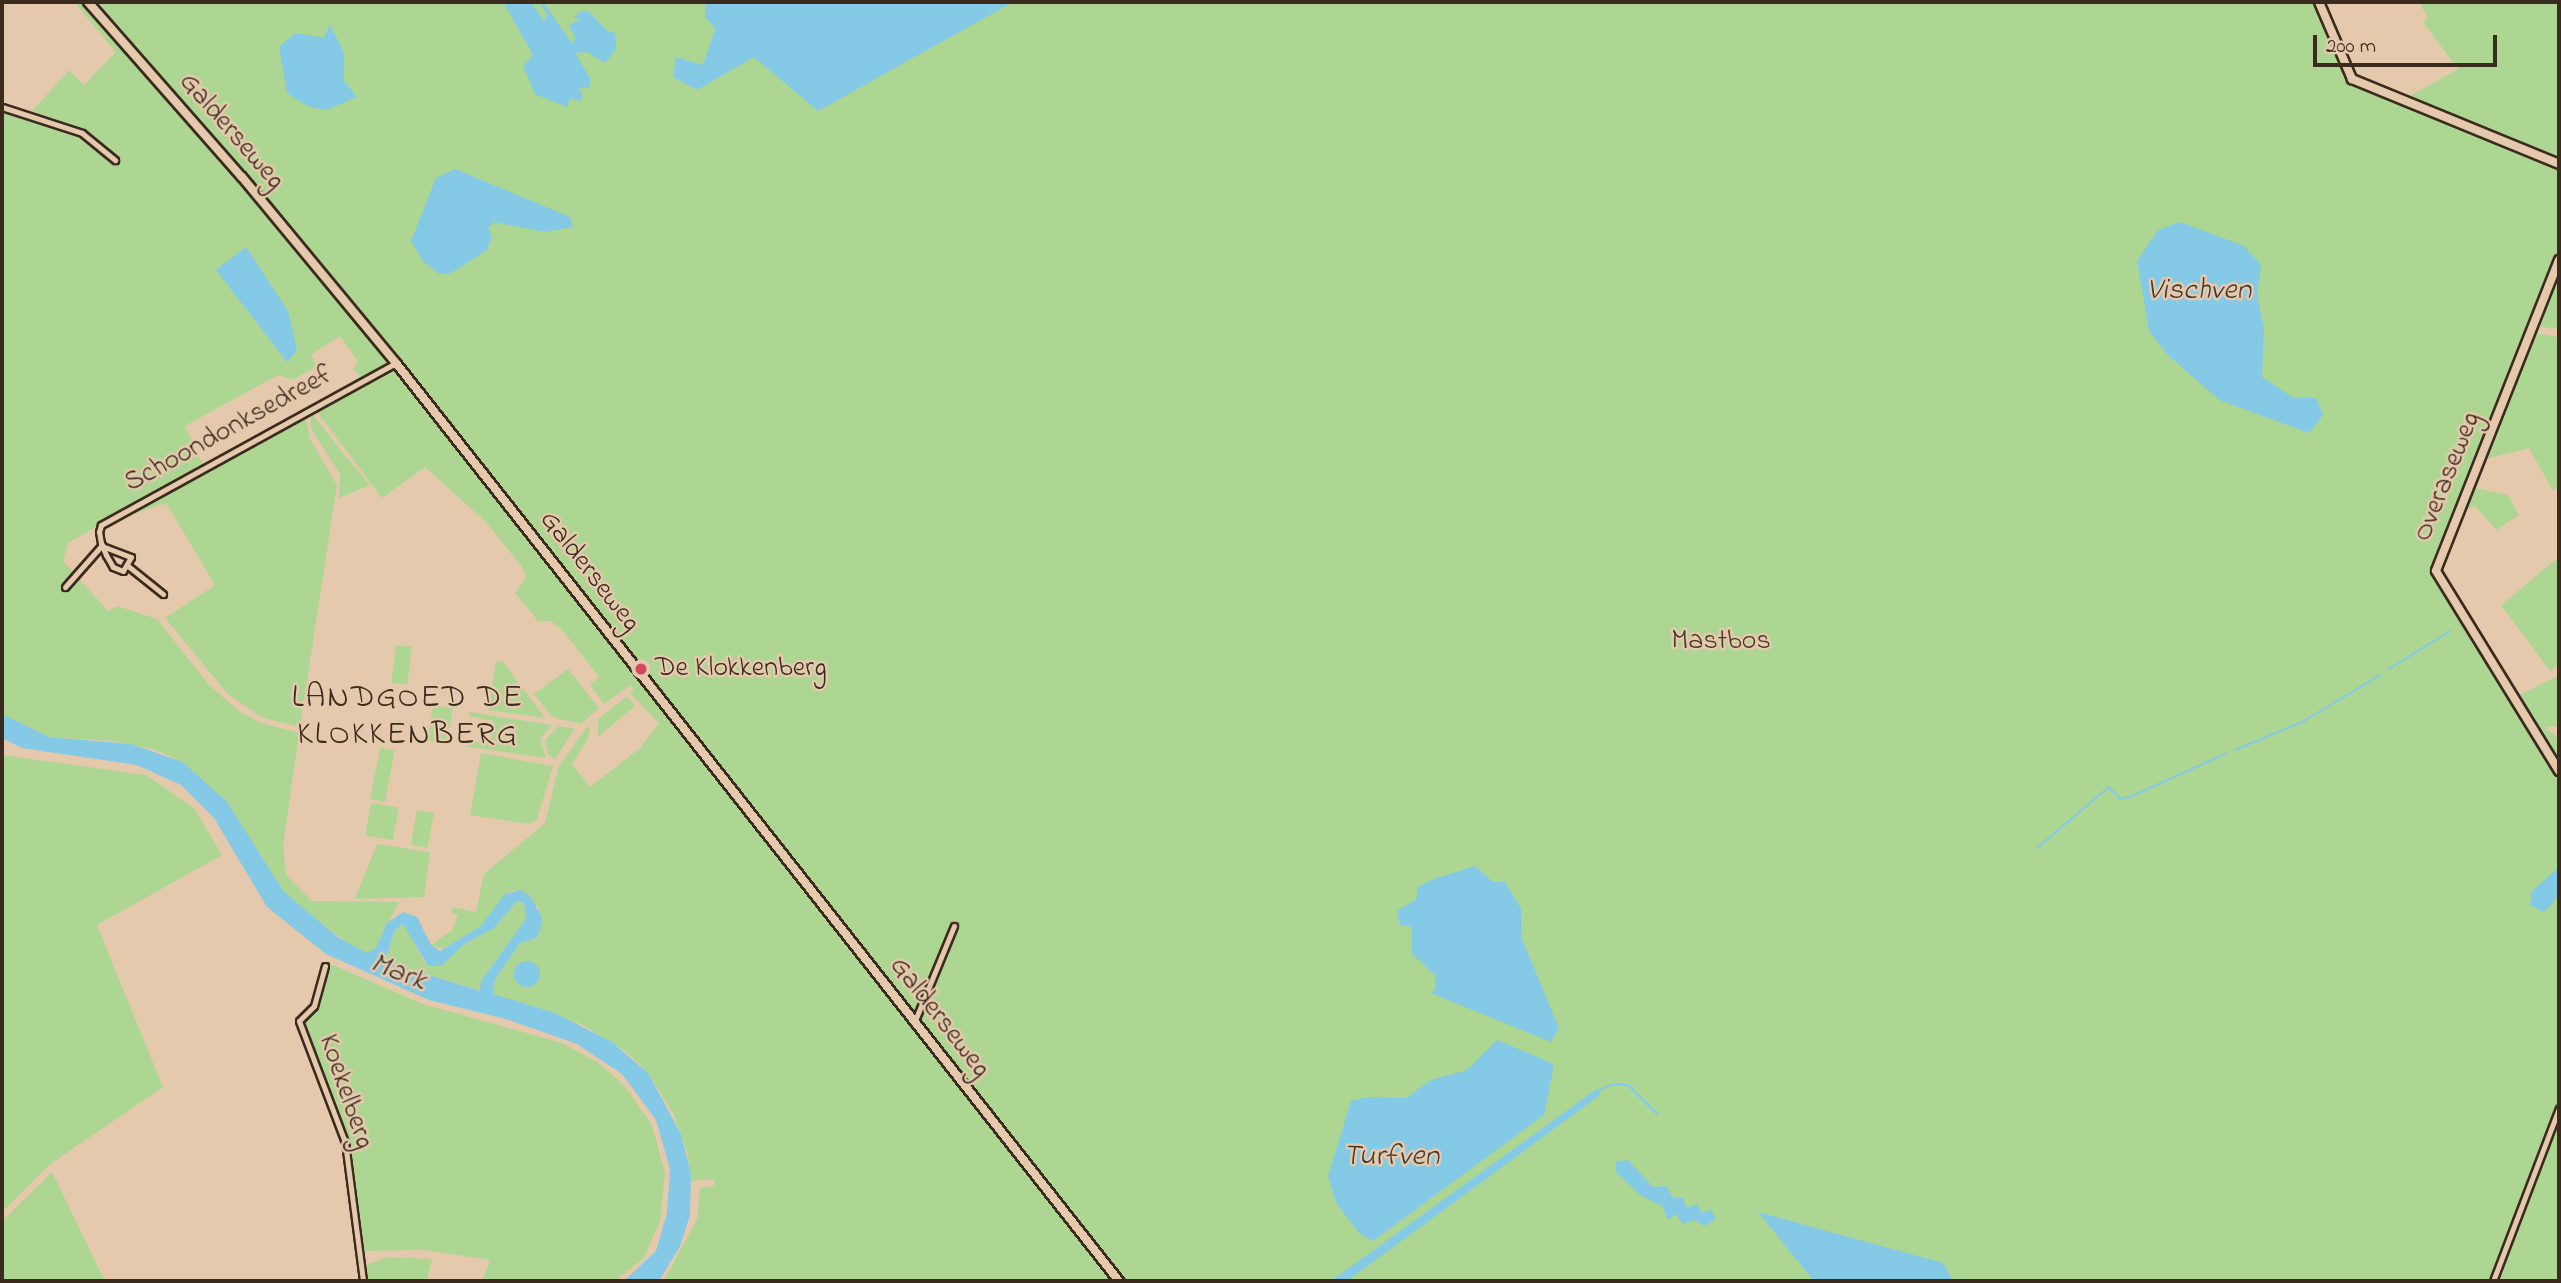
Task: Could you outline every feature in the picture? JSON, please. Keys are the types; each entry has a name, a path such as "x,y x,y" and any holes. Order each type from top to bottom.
{"street":[{"name":"Galderseweg","path":"88,2 242,177 396,363 1119,1281"},
{"path":"2319,2 2352,79 2559,164"},
{"path":"2,107 82,133 115,160"},
{"name":"Overaseweg","path":"2559,260 2436,571 2559,771"},
{"name":"Schoondonksedreef","path":"65,587 102,546 101,525 396,363"},
{"path":"102,546 128,554 131,560 128,566 117,571 102,546"},
{"path":"128,566 163,594"},
{"path":"914,1024 954,926"},
{"name":"Koekelberg","path":"325,966 314,1006 299,1021 345,1142 363,1281"},
{"path":"2493,1281 2559,1108"}],"green space":[{"name":"Mastbos","path":"74,2 83,2 123,49 130,42 98,2 2313,2 2343,70 2360,86 2559,168 2559,253 2433,562 2516,697 2559,675 2559,726 2545,727 2559,739 2559,1281 664,1281 697,1219 700,1188 714,1186 715,1179 691,1181 687,1152 674,1115 648,1073 628,1053 581,1024 493,995 495,979 520,943 540,931 538,907 516,890 509,892 481,926 444,949 431,945 452,930 458,915 451,913 453,907 476,912 484,874 545,823 558,768 590,725 588,739 572,764 590,787 640,748 659,723 630,693 634,690 630,685 604,704 590,685 599,677 563,631 551,621 538,621 515,593 526,578 522,567 485,521 425,467 382,498 315,409 360,376 353,370 358,361 340,336 311,355 317,366 293,380 278,375 185,426 203,465 68,543 63,561 108,611 117,606 157,619 209,685 239,711 258,722 299,733 283,846 286,875 312,901 399,902 376,948 367,953 350,945 295,903 275,883 227,802 183,762 156,750 113,741 49,737 2,714 2,110 80,135 112,159 117,156 84,130 32,111 69,70 84,85 116,52"},
{"path":"2419,2 2559,2 2559,159 2408,97 2458,69 2423,22 2428,18"},
{"path":"2559,272 2559,329 2537,326"},
{"path":"2534,333 2559,337 2559,487 2553,491 2529,448 2482,460"},
{"path":"310,411 370,485 339,498 340,474 311,429"},
{"path":"305,414 310,439 337,485 300,727 261,717 228,694 165,618 215,585 166,503 124,517"},
{"path":"2471,487 2508,495 2519,515 2496,530 2475,506 2461,512"},
{"path":"2559,557 2559,665 2550,671 2501,605"},
{"path":"396,645 412,647 407,685 391,683"},
{"path":"496,661 503,662 545,718 488,710"},
{"path":"568,669 599,708 581,724 552,717 534,694"},
{"path":"627,696 635,706 598,737 598,719"},
{"path":"433,705 453,708 447,744 427,741"},
{"path":"469,712 552,725 540,739 546,758 463,746 464,740 490,744 494,721 469,716"},
{"path":"559,726 575,729 555,759 548,754 545,740"},
{"path":"380,748 395,751 385,802 370,799"},
{"path":"481,753 553,766 537,819 530,824 470,815"},
{"path":"2,755 146,775 194,808 222,855 97,925 163,1087 49,1165 2,1212"},
{"path":"371,803 399,808 393,840 365,835"},
{"path":"417,810 434,813 428,847 411,844"},
{"path":"377,844 430,852 424,897 355,899"},
{"path":"517,901 524,903 526,919 481,981 481,991 385,961 395,930 404,924 425,963 441,966 464,944 494,928"},
{"path":"328,963 423,1004 562,1043 597,1062 623,1084 652,1125 665,1173 660,1221 644,1258 615,1281 482,1281 490,1260 425,1250 360,1251 349,1148 303,1026"},
{"path":"52,1172 105,1281 2,1281 2,1221"},
{"path":"387,1257 432,1259 427,1281 367,1281 363,1266"}],"water":[{"path":"503,2 531,2 544,21 547,15 539,2 543,2 572,43 575,38 569,25 581,19 574,18 579,12 589,12 607,31 615,33 616,49 605,63 587,52 575,53 591,80 589,88 579,88 583,96 579,101 570,98 567,107 535,94 523,66 533,55"},
{"path":"705,2 1013,2 818,111 754,57 697,90 673,77 676,57 703,65 715,28 705,17"},
{"path":"330,24 344,53 344,81 357,97 326,110 307,106 287,93 279,47 295,33 324,38"},
{"path":"455,169 570,217 573,227 545,232 494,222 488,228 492,237 487,250 451,273 439,274 423,261 411,241 436,178"},
{"name":"Vischven","path":"2180,222 2244,246 2261,265 2257,295 2264,328 2262,377 2292,397 2316,398 2323,415 2309,433 2219,400 2168,355 2149,331 2137,261 2158,230"},
{"path":"246,247 288,311 297,350 287,362 216,270"},
{"name":"Mark","path":"2,714 49,737 131,744 183,762 227,802 284,892 339,938 367,953 376,948 387,923 403,912 417,917 431,945 440,951 481,926 505,894 521,890 530,896 542,917 540,931 536,938 520,943 495,979 493,994 555,1013 612,1042 648,1073 681,1134 691,1174 690,1215 680,1246 659,1281 624,1281 656,1251 667,1213 670,1169 656,1120 622,1074 577,1044 506,1019 429,1000 326,954 267,907 214,818 181,785 137,765 22,748 2,738","holes":["517,901 524,903 526,919 481,981 480,991 385,961 395,930 403,924 428,966 441,966 464,944 494,928"]},
{"path":"1475,866 1493,882 1505,882 1521,909 1522,939 1559,1028 1551,1042 1431,993 1436,988 1435,975 1412,954 1412,927 1400,925 1397,911 1416,899 1418,887"},
{"path":"2559,867 2559,894 2550,907 2543,912 2530,905 2532,891"},
{"path":"527,961 536,965 540,974 536,983 527,987 518,983 514,974 518,965"},
{"name":"Turfven","path":"1497,1040 1554,1064 1544,1115 1373,1241 1359,1233 1336,1203 1328,1176 1351,1101 1367,1097 1406,1098 1431,1080 1467,1070"},
{"path":"1598,1088 1600,1095 1347,1281 1331,1281"},
{"path":"1628,1160 1653,1187 1666,1186 1673,1198 1683,1198 1687,1208 1696,1204 1703,1213 1711,1210 1716,1219 1704,1226 1694,1220 1683,1224 1676,1214 1668,1220 1662,1206 1640,1195 1616,1172 1616,1162"},
{"path":"1758,1212 1943,1263 1953,1281 1814,1281"}],"waterway":[{"path":"2389,669 2450,631"},
{"path":"2235,750 2304,721 2380,675"},
{"path":"2037,848 2109,787 2120,799 2130,797 2227,753"},
{"path":"1599,1091 1612,1084 1628,1085 1658,1115"}],"place":[{"name":"De Klokkenberg","path":"641,669"}],"district":[{"name":"LANDGOED DE KLOKKENBERG","path":"408,718"}]}
